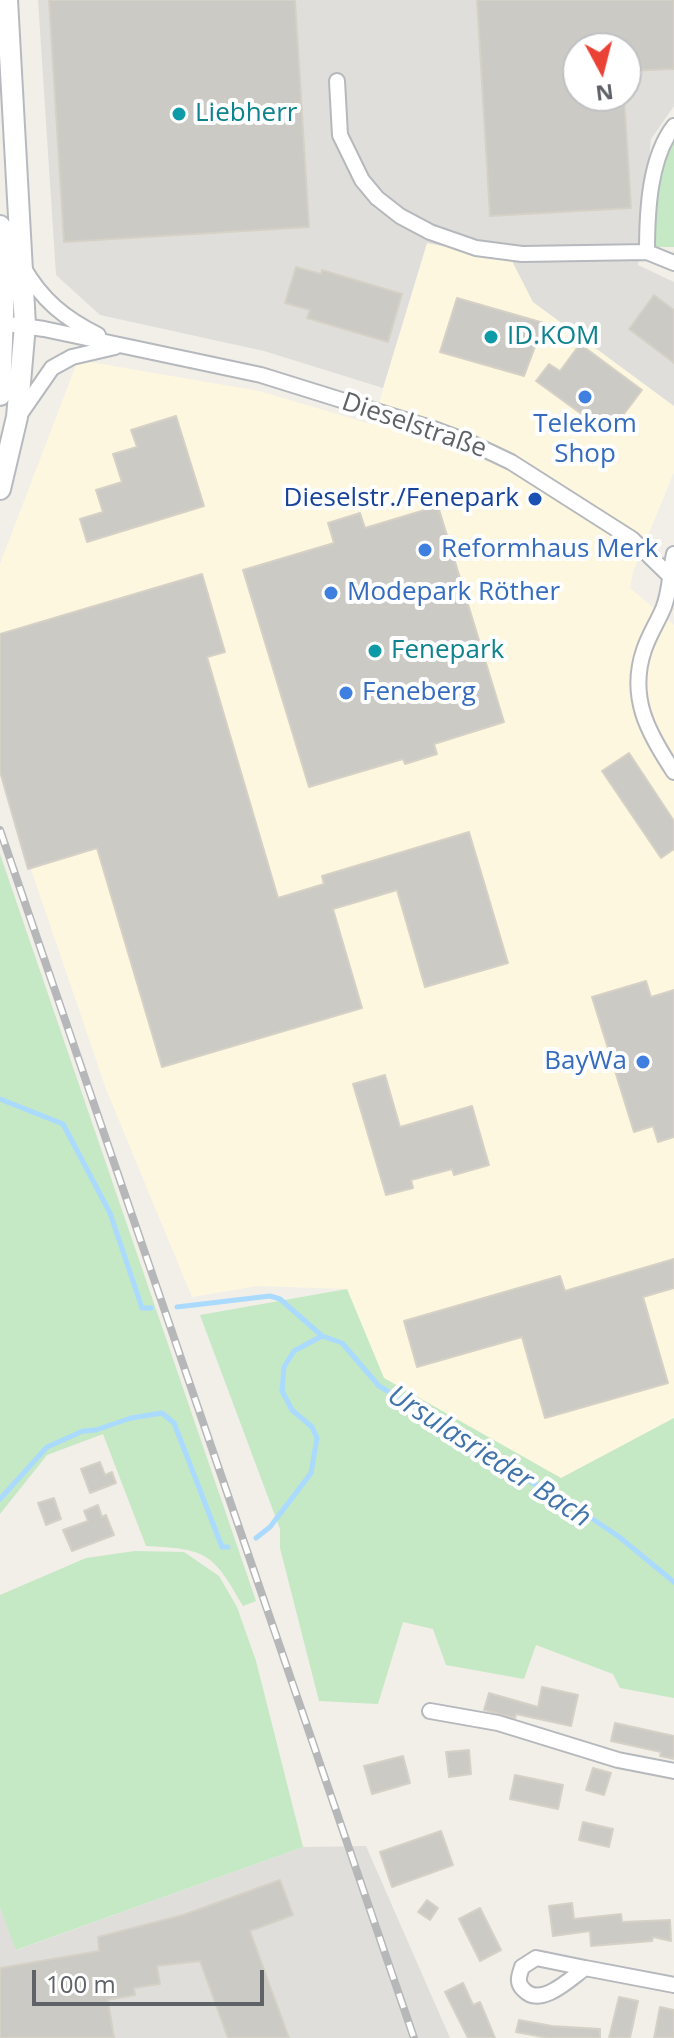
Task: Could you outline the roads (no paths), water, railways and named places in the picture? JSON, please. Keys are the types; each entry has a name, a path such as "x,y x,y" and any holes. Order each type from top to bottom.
{"main road":[{"path":"0,395 10,324 23,266 7,0"},
{"path":"0,226 17,417 0,489"}],"street":[{"path":"337,81 340,135 362,180 377,198 400,216 430,232 492,250 552,255 647,252 674,263"},
{"path":"647,252 647,221 657,166 666,136 674,126"},
{"name":"Dieselstraße","path":"23,266 34,286 56,309 73,322 120,346"},
{"name":"Dieselstraße","path":"10,324 261,375 471,443 511,462 632,539 672,577"},
{"name":"Dieselstraße","path":"17,417 52,368 72,357 120,346"},
{"path":"674,554 664,606 638,673 640,709 652,739 674,772"},
{"path":"430,1711 498,1723 618,1760 674,1771"},
{"path":"585,1968 674,1985"}],"waterway":[{"path":"0,1099 63,1124 110,1213 142,1308 151,1308"},
{"path":"177,1307 270,1296 280,1299 321,1335"},
{"name":"Ursulasrieder Bach","path":"256,1538 270,1527 311,1473 317,1438 312,1427 292,1410 282,1391 284,1367 294,1351 322,1336 342,1343 379,1386 473,1450 564,1500 618,1536 674,1582"},
{"name":"Ursulasrieder Bach","path":"0,1499 47,1447 83,1431 162,1413 174,1423 222,1547 228,1547"}],"railway":[{"path":"0,830 414,2038"}],"place":[{"name":"Liebherr","path":"179,114"},
{"name":"ID.KOM","path":"491,337"},
{"name":"Telekom Shop","path":"585,397"},
{"name":"Dieselstr./Fenepark","path":"535,499"},
{"name":"Reformhaus Merk","path":"425,550"},
{"name":"Modepark Röther","path":"331,593"},
{"name":"Fenepark","path":"375,651"},
{"name":"Feneberg","path":"346,693"},
{"name":"BayWa","path":"643,1062"}]}
